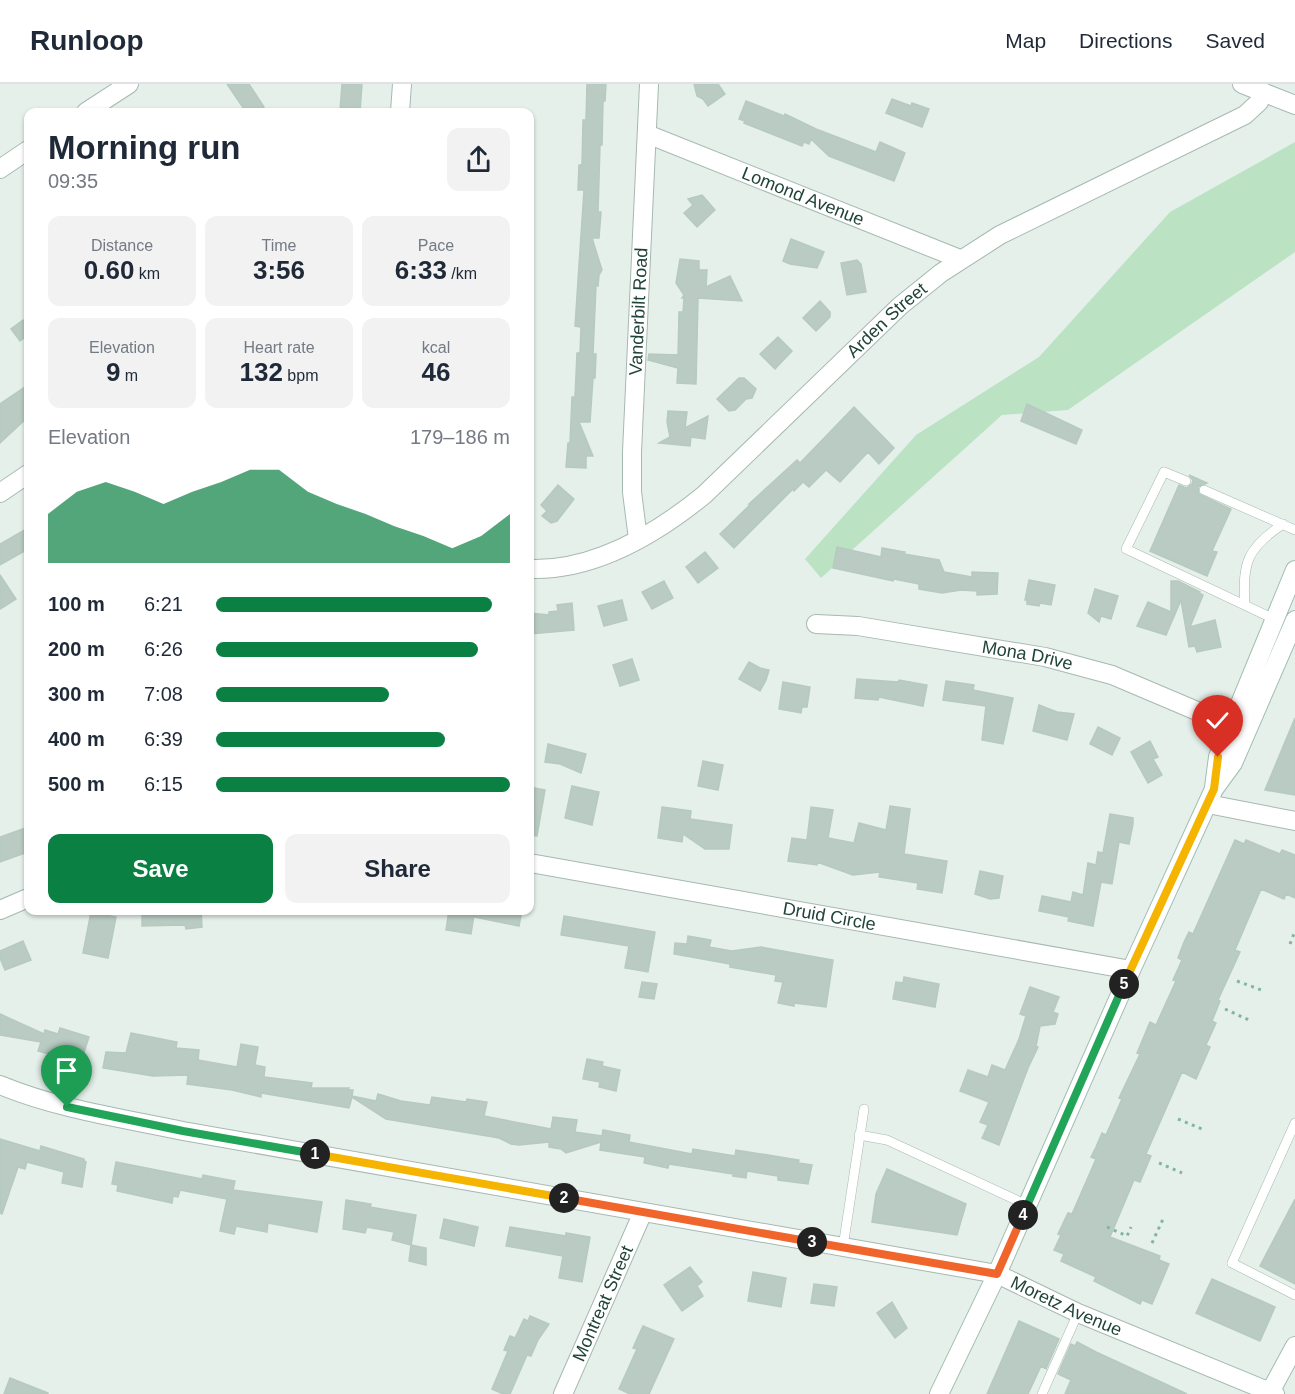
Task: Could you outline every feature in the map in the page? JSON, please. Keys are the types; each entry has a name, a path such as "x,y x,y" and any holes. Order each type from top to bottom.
{"street":[{"path":"92,108 129,84"},
{"path":"400,108 402,84"},
{"name":"Vanderbilt Road","path":"638,539 632,492 632,452 649,84"},
{"path":"1242,84 1295,105"},
{"name":"Arden Street","path":"534,569 566,567 593,559 638,539 677,516 704,495 900,306 960,259 1000,235 1245,115 1259,102 1263,92"},
{"name":"Lomond Avenue","path":"647,134 960,259"},
{"path":"0,169 24,153"},
{"path":"0,493 24,477"},
{"path":"1211,796 1218,757 1295,570"},
{"path":"939,1394 997,1274 1131,970 1211,796 1233,763 1295,620"},
{"name":"Mona Drive","path":"816,624 858,626 1045,657 1112,675 1230,725"},
{"path":"1211,796 1295,821"},
{"name":"Druid Circle","path":"534,864 1131,970"},
{"path":"0,910 24,900"},
{"name":"Moretz Avenue","path":"0,1085 23,1095 103,1115 997,1274 1078,1313 1271,1393"},
{"name":"Montreat Street","path":"563,1394 643,1212"},
{"path":"1271,1393 1295,1346"}],"lane":[{"path":"1186,481 1164,472 1126,549 1274,619"},
{"path":"1204,490 1295,530"},
{"path":"1245,605 1243,585 1247,559 1264,537 1283,524"},
{"path":"843,1247 864,1109"},
{"path":"1295,1123 1232,1263 1295,1295"},
{"path":"859,1135 887,1140 1027,1205"},
{"path":"1042,1394 1078,1313"}],"path":[{"path":"1290,944 1295,932"},
{"path":"1237,981 1264,991"},
{"path":"1225,1009 1251,1021"},
{"path":"1178,1119 1202,1129"},
{"path":"1159,1163 1182,1173"},
{"path":"1152,1243 1163,1219"},
{"path":"1107,1227 1127,1236 1131,1227"}],"green space":[{"path":"1295,142 1295,252 1068,410 1002,415 821,578 805,559 916,435 1039,357 1170,212"}],"building":[{"path":"227,84 249,84 264,107 243,108"},
{"path":"342,84 362,84 360,108 340,108"},
{"path":"587,84 606,84 605,101 603,101 602,145 600,145 599,238 592,238 602,270 598,286 596,285 593,354 596,354 595,378 593,378 590,422 579,422 593,456 586,456 586,468 566,467 568,443 570,443 572,397 575,397 577,353 580,353 581,327 575,326 584,190 578,190 579,165 582,165 583,120 586,120"},
{"path":"694,84 718,84 725,94 708,106 703,99 697,96"},
{"path":"892,99 911,106 912,103 929,109 922,127 886,113"},
{"path":"746,101 784,116 785,114 816,129 876,152 880,142 905,153 894,181 829,156 811,139 809,144 804,142 802,146 744,123 745,121 739,119"},
{"path":"702,195 715,210 697,227 684,213 693,205 688,199"},
{"path":"791,239 824,252 817,268 783,261"},
{"path":"680,259 699,261 699,270 707,270 706,287 730,276 742,301 698,298 696,384 677,383 678,368 648,360 649,354 678,355 679,312 683,312 684,298 676,283"},
{"path":"857,260 861,264 866,292 847,295 841,263"},
{"path":"820,301 830,312 830,317 816,331 803,318"},
{"path":"23,320 24,338 20,341 11,329"},
{"path":"778,337 792,351 775,369 760,354"},
{"path":"739,378 744,378 756,389 752,398 746,399 735,410 729,411 717,399"},
{"path":"24,388 24,421 0,443 0,404"},
{"path":"1027,404 1082,430 1076,444 1021,421"},
{"path":"854,407 894,448 879,464 868,452 840,482 826,470 809,487 803,482 794,491 793,489 734,548 720,534 797,460 800,463"},
{"path":"668,411 687,412 685,428 708,416 705,439 691,437 690,446 659,443 670,437 667,422"},
{"path":"1189,475 1207,483 1198,487 1199,494 1231,509 1212,551 1217,552 1207,576 1150,551 1179,485 1186,488 1192,484 1193,480"},
{"path":"558,485 574,499 557,521 551,523 542,516 547,511 541,505"},
{"path":"24,530 24,551 0,565 0,544"},
{"path":"837,547 881,557 882,548 905,552 904,554 939,560 944,572 972,577 972,572 998,573 997,594 977,595 977,591 961,590 942,593 919,589 919,584 894,579 893,581 833,568"},
{"path":"705,552 718,568 698,583 686,567"},
{"path":"0,575 16,599 0,609"},
{"path":"1029,580 1055,585 1051,605 1027,604 1025,600"},
{"path":"664,581 673,598 652,609 642,592"},
{"path":"1171,581 1178,581 1203,595 1190,627 1215,620 1221,647 1197,652 1195,646 1189,647 1181,600 1166,635 1137,626 1148,602 1171,612"},
{"path":"1095,589 1118,596 1111,619 1101,616 1099,622 1088,613"},
{"path":"622,600 627,620 604,626 598,606"},
{"path":"572,603 574,630 534,634 534,613 549,615 549,612 558,611 557,605"},
{"path":"632,659 639,680 620,686 613,665"},
{"path":"749,662 769,670 760,691 739,679"},
{"path":"857,679 898,682 899,680 927,685 923,706 879,697 878,700 855,698"},
{"path":"946,681 974,685 973,690 1013,698 1003,744 982,740 986,706 943,700"},
{"path":"783,682 810,687 807,707 802,707 801,713 779,709"},
{"path":"1039,705 1057,712 1074,714 1067,740 1033,731"},
{"path":"1295,718 1295,795 1265,790"},
{"path":"1098,727 1120,738 1112,755 1090,744"},
{"path":"1150,741 1158,757 1153,759 1162,775 1148,783 1131,752"},
{"path":"548,744 586,754 581,773 560,764 545,762"},
{"path":"703,761 723,765 718,790 698,786"},
{"path":"572,786 599,792 592,825 565,818"},
{"path":"534,788 545,790 537,836 534,836"},
{"path":"890,806 910,809 904,854 947,861 942,893 917,889 918,883 879,877 880,872 853,875 817,862 817,865 788,861 792,838 807,840 811,807 833,810 828,838 854,843 859,823 886,830"},
{"path":"662,807 691,811 690,819 732,825 729,849 705,849 683,834 682,842 658,838"},
{"path":"1110,814 1133,818 1133,824 1129,844 1119,842 1112,884 1101,882 1093,926 1068,921 1069,917 1039,911 1042,896 1071,902 1073,892 1083,895 1088,863 1096,865 1098,852 1103,853"},
{"path":"24,828 24,853 0,862 0,837"},
{"path":"1235,840 1244,844 1246,840 1280,854 1282,850 1295,855 1295,898 1286,894 1284,899 1261,889 1235,950 1240,952 1218,1000 1220,1001 1212,1021 1216,1023 1206,1045 1210,1047 1196,1079 1182,1072 1146,1154 1151,1156 1140,1182 1134,1180 1110,1237 1160,1256 1159,1260 1169,1264 1152,1304 1142,1300 1140,1304 1094,1281 1096,1277 1061,1261 1064,1254 1054,1250 1061,1235 1058,1234 1068,1213 1072,1214 1096,1159 1091,1157 1102,1133 1106,1135 1122,1099 1119,1098 1140,1054 1137,1053 1150,1022 1156,1025 1176,981 1173,980 1182,960 1178,958 1184,942 1189,932 1193,934"},
{"path":"980,871 1003,876 999,898 990,899 975,894"},
{"path":"90,915 116,917 108,958 83,953"},
{"path":"142,915 201,915 202,927 186,929 185,925 142,926"},
{"path":"448,915 474,915 471,934 446,930"},
{"path":"474,915 521,915 519,926 474,917"},
{"path":"564,916 655,932 648,972 625,968 629,946 561,935"},
{"path":"688,936 711,940 709,947 732,951 761,947 833,960 826,1007 778,1003 783,982 775,981 776,975 674,954 675,943 687,944"},
{"path":"23,941 31,960 5,970 0,951"},
{"path":"904,977 939,984 935,1007 893,999 896,982 903,983"},
{"path":"642,982 657,984 654,999 639,997"},
{"path":"1030,987 1059,997 1053,1012 1058,1014 1055,1024 1040,1026 1036,1046 1038,1047 999,1145 982,1138 988,1125 980,1122 989,1102 960,1091 968,1070 988,1077 992,1065 1005,1070 1019,1039 1026,1016 1020,1014"},
{"path":"0,1014 44,1034 45,1030 58,1034 60,1028 89,1037 82,1058 57,1052 56,1056 38,1051 41,1042 0,1035"},
{"path":"131,1033 177,1042 176,1048 199,1050 198,1060 237,1067 241,1044 258,1047 255,1065 265,1067 264,1077 312,1083 311,1088 349,1088 348,1090 353,1090 352,1096 376,1101 378,1094 401,1101 430,1105 432,1097 466,1102 467,1099 487,1102 484,1116 551,1129 553,1117 577,1120 575,1132 602,1136 603,1130 630,1135 629,1142 692,1154 693,1149 735,1156 736,1150 799,1160 798,1163 812,1165 808,1184 778,1180 778,1176 747,1171 746,1178 669,1164 668,1168 644,1163 645,1157 600,1150 601,1142 566,1153 561,1149 549,1147 549,1142 511,1144 499,1138 386,1119 352,1097 349,1108 261,1093 261,1097 232,1090 187,1084 188,1075 153,1076 103,1068 106,1052 126,1053"},
{"path":"587,1059 603,1062 602,1066 620,1070 616,1091 599,1087 600,1082 583,1079"},
{"path":"0,1139 40,1151 41,1146 84,1159 86,1162 82,1187 62,1183 64,1172 27,1162 25,1169 18,1167 2,1214 0,1213"},
{"path":"116,1162 202,1179 203,1175 235,1181 233,1190 322,1202 317,1232 268,1223 267,1232 236,1226 234,1234 220,1231 227,1199 180,1190 178,1197 173,1196 172,1203 117,1191 118,1185 112,1184"},
{"path":"887,1169 966,1204 957,1235 872,1222 876,1194"},
{"path":"1295,1199 1295,1284 1260,1266"},
{"path":"346,1200 371,1204 370,1207 416,1215 411,1245 392,1240 394,1232 367,1227 365,1233 343,1229"},
{"path":"444,1219 478,1227 474,1246 440,1238"},
{"path":"510,1227 566,1236 566,1233 590,1237 582,1282 559,1278 563,1256 506,1246"},
{"path":"411,1245 426,1248 426,1265 409,1261"},
{"path":"690,1267 702,1282 697,1286 703,1296 682,1311 664,1285"},
{"path":"753,1272 786,1278 781,1307 748,1301"},
{"path":"1212,1279 1275,1307 1260,1341 1196,1313"},
{"path":"814,1284 837,1287 834,1306 811,1303"},
{"path":"892,1302 907,1328 895,1338 877,1313"},
{"path":"530,1316 549,1324 531,1356 527,1355 510,1394 503,1394 492,1389 508,1351 504,1350 510,1336 515,1338 524,1319 528,1321"},
{"path":"1019,1321 1059,1339 1046,1369 1041,1366 1028,1394 987,1394"},
{"path":"643,1326 674,1339 649,1394 630,1394 619,1389 637,1349 633,1348"},
{"path":"1077,1342 1187,1394 1065,1394 1071,1380 1058,1374 1071,1344 1075,1346"},
{"path":"10,1378 48,1393 48,1394 4,1394"}],"route":[{"path":"67,1107 183,1131 997,1274 1131,970 1214,789 1218,757"}]}
